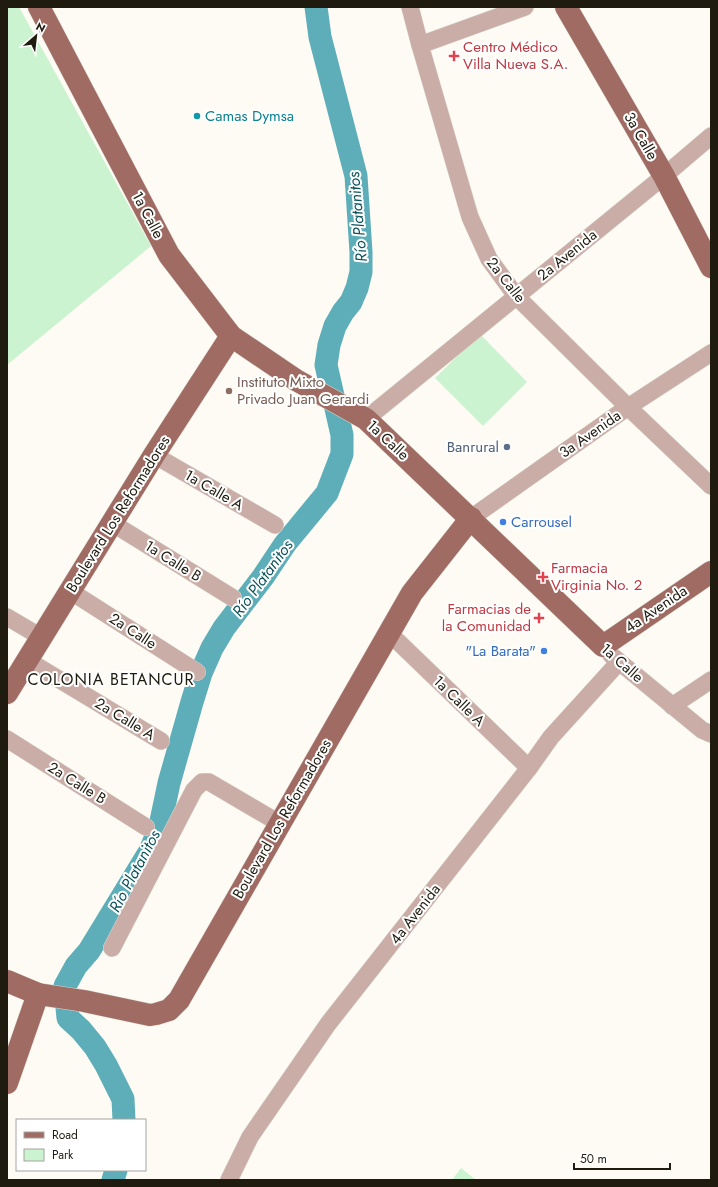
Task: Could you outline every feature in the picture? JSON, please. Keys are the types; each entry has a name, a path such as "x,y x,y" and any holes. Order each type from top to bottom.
{"main road":[{"name":"1a Calle","path":"39,7 169,255 231,336 296,380 366,419 603,646"},
{"name":"3a Calle","path":"566,7 664,176 711,267"},
{"name":"Boulevard Los Reformadores","path":"7,693 41,636 231,336"},
{"name":"Boulevard Los Reformadores","path":"7,981 40,995 84,1000 150,1015 163,1012 174,1006 179,1000 412,593 471,518"},
{"name":"4a Avenida","path":"603,646 711,572"},
{"path":"7,1083 40,995"}],"street":[{"name":"2a Calle","path":"410,7 470,217 489,259 516,296 628,407 711,486"},
{"path":"420,45 525,7"},
{"name":"2a Avenida","path":"366,419 711,136"},
{"name":"3a Avenida","path":"471,518 628,407 711,353"},
{"name":"1a Calle A","path":"154,456 275,525"},
{"name":"1a Calle B","path":"112,523 233,598"},
{"name":"2a Calle","path":"70,591 197,672"},
{"path":"7,617 41,636"},
{"name":"1a Calle A","path":"389,633 529,768"},
{"name":"1a Calle","path":"603,646 619,662 706,732"},
{"name":"2a Calle A","path":"27,660 161,741"},
{"name":"4a Avenida","path":"229,1180 250,1137 328,1024 529,768 551,737 619,662"},
{"path":"672,706 711,680"},
{"name":"2a Calle B","path":"7,739 146,827"},
{"path":"112,948 194,790 202,782 209,782 279,823"}],"green space":[{"path":"7,7 19,7 151,246 7,365"},
{"path":"480,334 527,382 483,426 435,378"},
{"path":"461,1168 476,1180 452,1180"}],"waterway":[{"name":"Río Platanitos","path":"124,1119 123,1099 106,1065 95,1047 81,1030 68,1018 65,986 76,966 89,951 150,851 161,821 169,783 192,702 201,673 212,648 224,628 263,577 285,544 327,493 342,454 342,435 326,365 329,345 335,326 351,302 357,288 361,272 361,252 356,176 320,37 316,7"},
{"name":"Río Platanitos","path":"113,1180 116,1171"}],"place":[{"name":"Centro Médico Villa Nueva S.A.","path":"454,56"},
{"name":"Camas Dymsa","path":"197,116"},
{"name":"Instituto Mixto Privado Juan Gerardi","path":"229,391"},
{"name":"Banrural","path":"507,447"},
{"name":"Carrousel","path":"503,522"},
{"name":"Farmacia Virginia No. 2","path":"543,577"},
{"name":"Farmacias de la Comunidad","path":"539,618"},
{"name":"\"La Barata\"","path":"544,651"}],"district":[{"name":"COLONIA BETANCUR","path":"111,679"}]}
